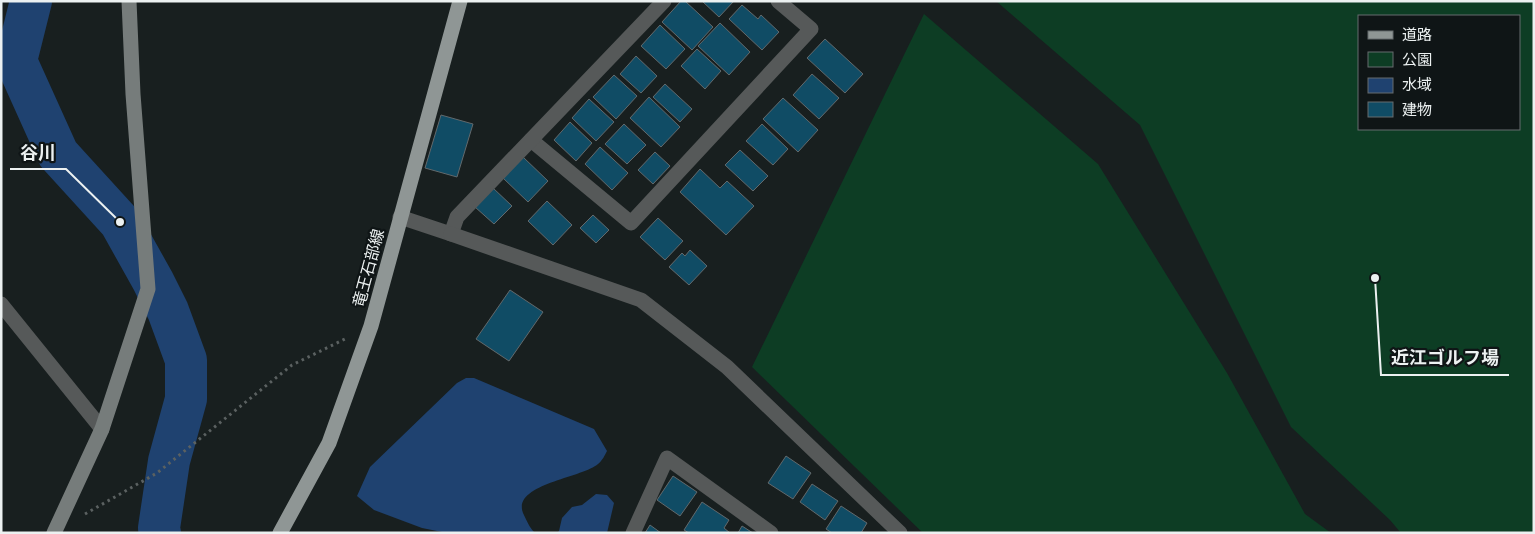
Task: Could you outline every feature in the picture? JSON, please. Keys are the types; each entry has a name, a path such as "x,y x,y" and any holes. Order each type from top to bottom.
{"main road":[{"name":"竜王石部線","path":"280,533 329,444 371,326 460,1"}],"street":[{"path":"56,532 102,429 148,289 133,94 129,1"},
{"path":"451,234 457,217 664,1"},
{"path":"531,140 631,223 811,29 778,1"},
{"path":"400,217 641,300 727,367 900,533"},
{"path":"1,304 102,429"},
{"path":"632,533 667,458 771,533"}],"path":[{"path":"56,532 157,473 292,365 371,326"}],"green space":[{"path":"996,1 1534,1 1534,533 1401,533 1390,520 1291,427 1140,125"},
{"path":"924,14 1098,164 1227,373 1305,514 1331,533 923,533 752,367"}],"water":[{"path":"466,378 474,378 594,429 607,451 599,463 590,469 538,488 528,495 522,503 523,513 535,533 447,533 422,528 374,510 357,496 370,467 457,383"},
{"path":"596,494 607,495 614,503 607,533 557,533 562,518 572,507 582,505"}],"building":[{"path":"681,1 685,1 713,27 692,50 662,22"},
{"path":"702,1 734,1 719,17"},
{"path":"742,5 758,19 761,15 779,32 762,50 729,19"},
{"path":"720,23 750,52 729,75 698,46"},
{"path":"660,25 685,49 666,69 641,46"},
{"path":"825,39 863,74 845,93 807,58"},
{"path":"697,49 721,71 705,89 681,66"},
{"path":"636,56 657,76 641,93 620,74"},
{"path":"812,74 839,98 819,119 793,95"},
{"path":"614,75 637,96 616,119 593,97"},
{"path":"665,84 692,109 680,122 653,97"},
{"path":"649,97 680,127 661,147 630,118"},
{"path":"783,98 818,130 798,152 763,119"},
{"path":"589,99 614,122 596,141 572,118"},
{"path":"441,115 473,124 457,177 425,168"},
{"path":"570,122 592,143 576,161 554,140"},
{"path":"624,124 646,145 627,164 605,144"},
{"path":"762,124 788,149 773,165 746,141"},
{"path":"600,147 628,173 612,190 585,164"},
{"path":"740,150 768,176 753,191 725,165"},
{"path":"655,152 670,166 653,184 638,170"},
{"path":"523,157 548,181 528,202 503,178"},
{"path":"700,169 720,188 727,181 754,206 726,235 680,192"},
{"path":"493,188 512,206 494,224 475,207"},
{"path":"547,201 572,225 553,245 528,221"},
{"path":"593,215 609,230 596,243 580,228"},
{"path":"658,218 683,241 665,260 640,237"},
{"path":"690,250 707,266 689,285 669,267 682,253 685,256"},
{"path":"510,290 543,312 509,361 476,339"},
{"path":"786,456 811,473 793,499 768,483"},
{"path":"673,476 697,492 680,516 657,500"},
{"path":"812,484 838,501 825,520 800,502"},
{"path":"702,502 729,520 724,528 730,533 689,533 684,530"},
{"path":"841,506 867,523 861,533 832,533 826,529"},
{"path":"650,525 661,533 645,533"},
{"path":"742,526 753,533 738,533"}],"waterway":[{"path":"31,1 16,61 58,154 120,222 168,311 186,360 186,399 169,461 159,528 160,533"}],"place":[{"name":"谷川","path":"120,222"},
{"name":"近江ゴルフ場","path":"1375,278"}]}
